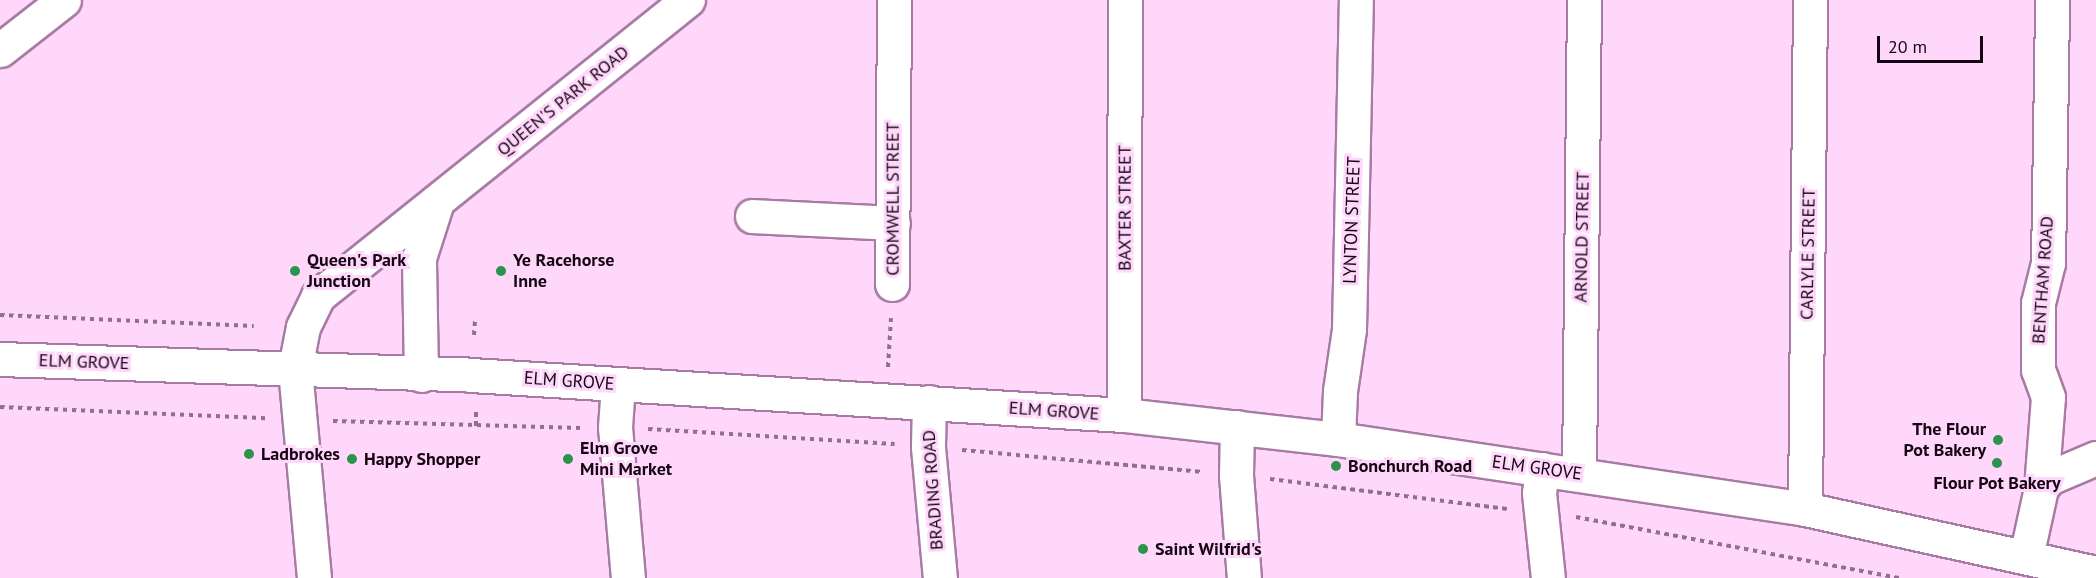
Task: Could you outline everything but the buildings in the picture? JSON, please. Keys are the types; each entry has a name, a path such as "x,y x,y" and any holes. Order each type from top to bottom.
{"street":[{"path":"0,50 64,0"},
{"name":"QUEEN'S PARK ROAD","path":"314,578 295,368 303,327 318,296 688,0"},
{"name":"CROMWELL STREET","path":"892,284 894,0"},
{"name":"BAXTER STREET","path":"1124,415 1125,0"},
{"name":"LYNTON STREET","path":"1338,439 1340,391 1349,329 1356,0"},
{"name":"ARNOLD STREET","path":"1579,474 1584,0"},
{"name":"CARLYLE STREET","path":"1805,509 1810,0"},
{"name":"BENTHAM ROAD","path":"2026,557 2041,488 2048,397 2038,370 2038,303 2048,263 2052,0"},
{"path":"421,375 419,258 437,202"},
{"path":"752,216 893,223"},
{"name":"ELM GROVE","path":"0,359 295,368 885,398 1124,415 1338,439 1805,509 2096,573"},
{"path":"618,385 615,427 628,578"},
{"name":"BRADING ROAD","path":"929,402 928,447 940,578"},
{"path":"1236,427 1236,475 1244,578"},
{"path":"2041,488 2049,478 2096,458"},
{"path":"1542,469 1541,513 1548,578"}],"path":[{"name":"CROMWELL STREET","path":"885,398 892,284"},
{"path":"0,315 254,326"},
{"path":"474,335 475,319"},
{"path":"0,407 615,427 904,445"},
{"path":"956,449 1236,475 1541,513 1900,578"}],"place":[{"name":"Queen's Park Junction","path":"295,271"},
{"name":"Ye Racehorse Inne","path":"501,271"},
{"name":"The Flour Pot Bakery","path":"1998,440"},
{"name":"Ladbrokes","path":"249,454"},
{"name":"Happy Shopper","path":"352,459"},
{"name":"Elm Grove Mini Market","path":"568,459"},
{"name":"Flour Pot Bakery","path":"1997,463"},
{"name":"Bonchurch Road","path":"1336,466"},
{"name":"Saint Wilfrid's","path":"1143,549"}]}
